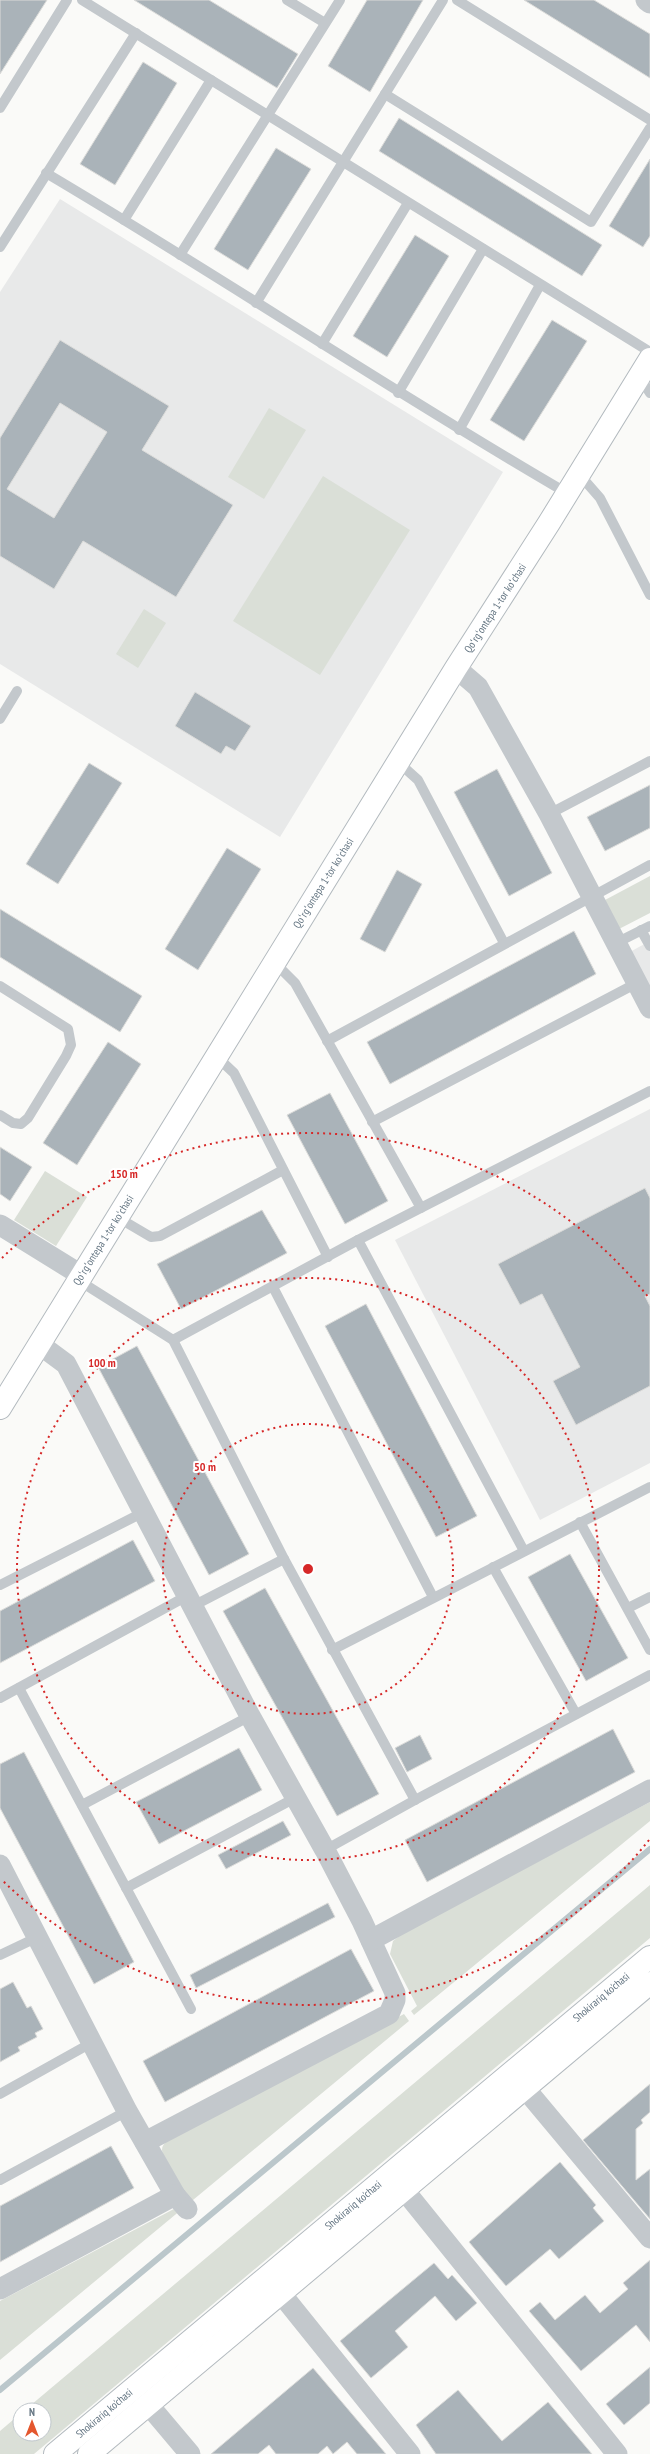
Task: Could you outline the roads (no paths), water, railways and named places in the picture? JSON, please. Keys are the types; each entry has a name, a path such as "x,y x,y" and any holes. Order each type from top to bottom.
{"street":[{"path":"646,0 650,2"},
{"name":"Qoʻrgʻontepa 1-tor koʻchasi","path":"0,1408 456,668 579,474 646,376"},
{"path":"456,668 478,687 549,814 650,1008"},
{"path":"0,1225 80,1278"},
{"path":"39,1344 66,1364 250,1716 325,1850 371,1940 395,1993 395,2000 389,2014 145,2142"},
{"path":"371,1940 650,1790"},
{"path":"0,1865 93,2042 127,2111 181,2202 0,2289"},
{"name":"Shokirariq ko'chasi","path":"89,2454 281,2293 397,2182 518,2080 646,1977"},
{"path":"518,2080 650,2238"},
{"path":"397,2182 617,2454"},
{"name":"Shokirariq ko'chasi","path":"55,2454 267,2276 397,2182"},
{"path":"267,2276 410,2454"},
{"path":"134,2388 190,2454"}],"lane":[{"path":"0,108 68,0"},
{"path":"82,0 650,352"},
{"path":"287,0 326,23"},
{"path":"180,255 340,0"},
{"path":"256,303 443,0"},
{"path":"457,0 650,120"},
{"path":"0,246 136,33"},
{"path":"124,220 211,80"},
{"path":"385,94 591,222 650,128"},
{"path":"46,173 124,220 398,393 567,493"},
{"path":"322,344 408,203"},
{"path":"398,393 483,249"},
{"path":"459,430 540,285"},
{"path":"579,474 600,498 650,595"},
{"path":"0,719 17,691"},
{"path":"549,814 650,761"},
{"path":"398,762 418,780 504,943"},
{"path":"327,1041 504,943 650,865"},
{"path":"616,943 646,928 650,946"},
{"path":"274,962 295,984 421,1208"},
{"path":"372,1122 637,983"},
{"path":"0,986 68,1029 71,1038 66,1056 28,1118 21,1124 13,1123 0,1115"},
{"path":"216,1056 234,1073 328,1257"},
{"path":"173,1340 358,1240 650,1091"},
{"path":"117,1217 151,1237 160,1236 283,1170"},
{"path":"358,1240 524,1551"},
{"path":"80,1278 173,1340 284,1559 332,1650 415,1800"},
{"path":"273,1287 433,1597"},
{"path":"332,1650 650,1487"},
{"path":"0,1585 144,1512"},
{"path":"580,1522 650,1650"},
{"path":"0,1698 190,1601 284,1559"},
{"path":"494,1566 576,1714"},
{"path":"628,1608 650,1597"},
{"path":"325,1850 415,1800 650,1675"},
{"path":"18,1688 191,2008"},
{"path":"82,1806 250,1716"},
{"path":"126,1888 295,1798"},
{"path":"0,1955 38,1937"},
{"path":"0,2094 93,2042"},
{"path":"0,2180 127,2111"}],"waterway":[{"path":"0,2390 650,1849"}]}
